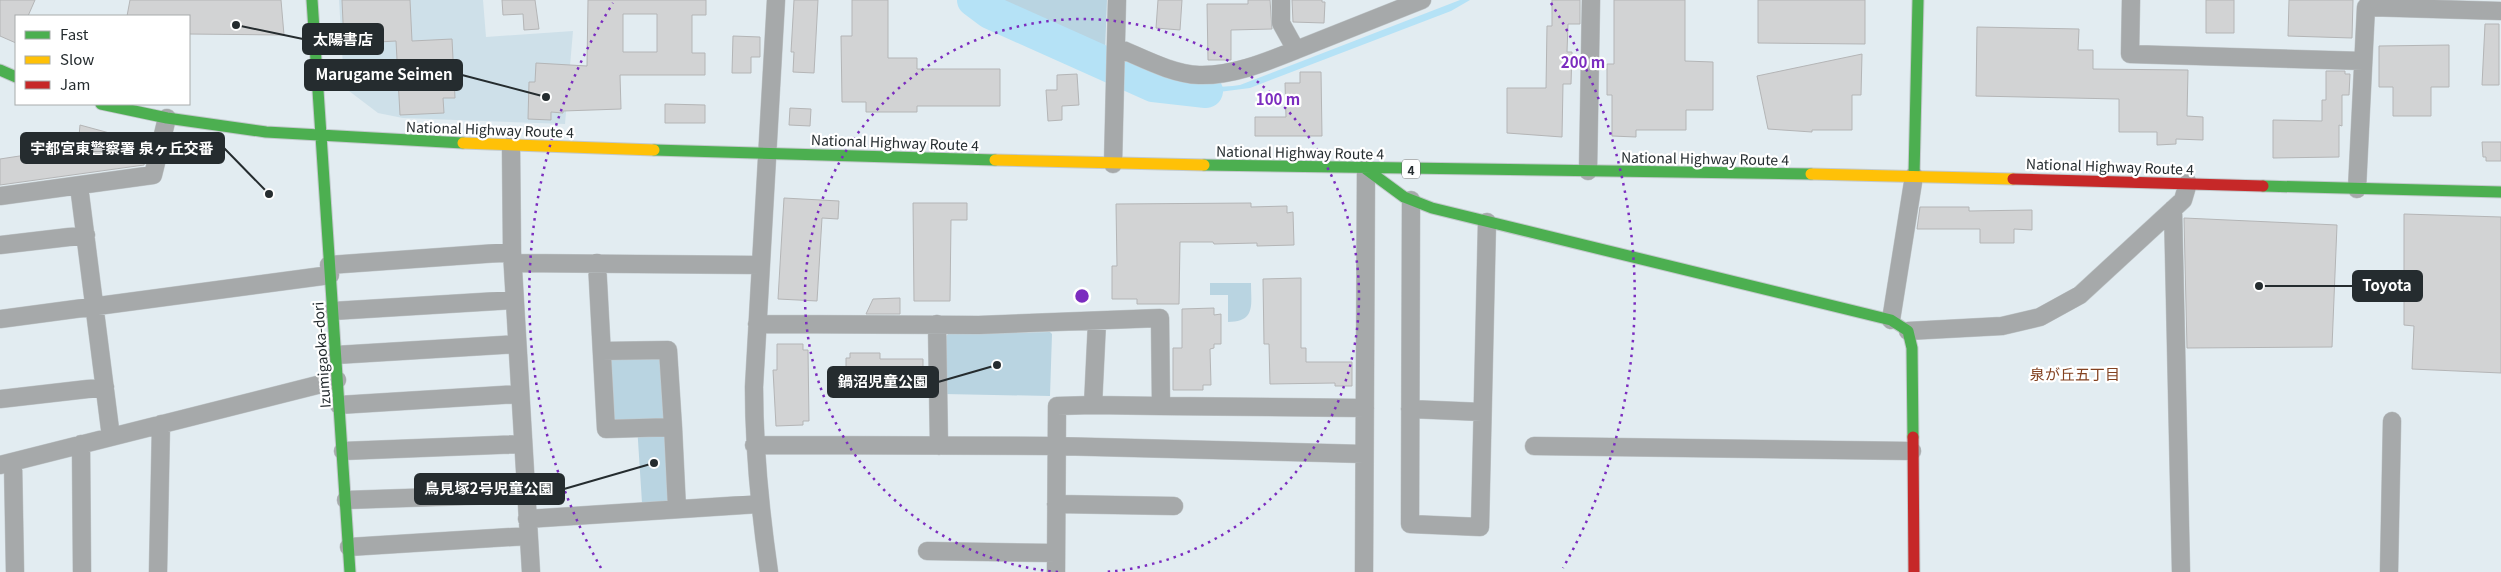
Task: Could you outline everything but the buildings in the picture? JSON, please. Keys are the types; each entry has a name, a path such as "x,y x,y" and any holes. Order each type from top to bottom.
{"main road":[{"name":"Izumigaoka-dori","path":"312,0 350,572"},
{"path":"1914,176 1918,0"},
{"path":"0,70 15,76"},
{"name":"National Highway Route 4","path":"106,105 167,118 266,132 511,146 1113,164 1914,176 2501,192"},
{"path":"1366,168 1411,200 1432,208 1891,320 1908,331 1912,348 1914,572"}],"street":[{"path":"769,572 759,504 754,445 757,324 776,0"},
{"path":"1113,164 1117,0"},
{"path":"1281,0 1281,23 1296,50"},
{"path":"1116,47 1164,67 1199,75 1240,69 1296,50 1383,8 1422,0"},
{"path":"1588,171 1590,0"},
{"path":"2131,0 2130,54 2363,61"},
{"path":"2357,189 2366,3 2458,5 2501,11"},
{"path":"0,196 153,175 167,118"},
{"path":"511,146 514,300 531,572"},
{"path":"1364,572 1366,168"},
{"path":"1891,320 1914,176"},
{"path":"1908,331 2002,326 2040,317 2080,295 2183,200 2188,183"},
{"path":"80,186 111,437"},
{"path":"1411,200 1410,524 1480,527 1487,222"},
{"path":"2173,209 2181,572"},
{"path":"0,245 86,235"},
{"path":"0,319 94,307 330,270 513,258 597,263 761,265"},
{"path":"597,263 606,429 673,427"},
{"path":"333,311 514,300"},
{"path":"757,324 1097,322 1160,318 1161,406"},
{"path":"1093,405 1097,322"},
{"path":"937,324 939,446"},
{"path":"336,355 517,344"},
{"path":"602,350 668,350 677,509"},
{"path":"15,572 6,463 338,380"},
{"path":"0,399 105,387"},
{"path":"339,405 519,394"},
{"path":"1056,572 1057,406 1365,408"},
{"path":"1410,409 1482,412"},
{"path":"2389,572 2392,421"},
{"path":"158,572 161,424"},
{"path":"81,444 82,572"},
{"path":"343,451 522,444"},
{"path":"754,445 1056,446 1364,454"},
{"path":"1534,446 1912,451"},
{"path":"346,500 525,494"},
{"path":"527,519 759,504"},
{"path":"1056,504 1174,506"},
{"path":"348,547 528,536"},
{"path":"927,551 1056,553"}],"shaded area":[{"path":"339,0 483,0 486,37 573,31 565,124 403,118 378,113 349,91 343,67"},
{"path":"968,0 977,0 1097,56 1095,62 981,11"},
{"path":"988,0 1107,0 1105,52"},
{"path":"1460,0 1470,0 1451,11 1250,88 1211,93 1188,92 1168,89 1139,78 1142,74 1178,84 1202,87 1240,85"},
{"path":"1210,283 1251,283 1251,305 1248,315 1243,319 1228,322 1228,295 1210,295"},
{"path":"1050,332 1052,334 1050,396 944,394 942,341 948,334"},
{"path":"664,354 672,501 642,503 637,425 610,426 607,356"}],"waterway":[{"path":"974,0 990,12 1153,85 1206,91"}],"traffic: fast":[{"path":"312,0 350,572"},
{"path":"1914,176 1918,0"},
{"path":"0,70 15,77"},
{"path":"106,105 167,118 266,132 463,143"},
{"path":"654,150 995,160"},
{"path":"1204,165 1811,174"},
{"path":"1366,169 1404,197 1432,208 1891,320 1908,331 1912,348 1913,437"},
{"path":"2263,186 2501,192"}],"traffic: slow":[{"path":"463,143 654,150"},
{"path":"995,160 1204,165"},
{"path":"1811,174 2013,179"}],"traffic: jam":[{"path":"2013,179 2263,186"},
{"path":"1913,437 1914,572"}],"place":[{"name":"太陽書店","path":"236,25"},
{"name":"Marugame Seimen","path":"546,97"},
{"name":"宇都宮東警察署 泉ヶ丘交番","path":"269,194"},
{"name":"Toyota","path":"2259,286"},
{"name":"鍋沼児童公園","path":"997,365"},
{"name":"鳥見塚2号児童公園","path":"654,463"}],"district":[{"name":"泉が丘五丁目","path":"2075,373"}]}
